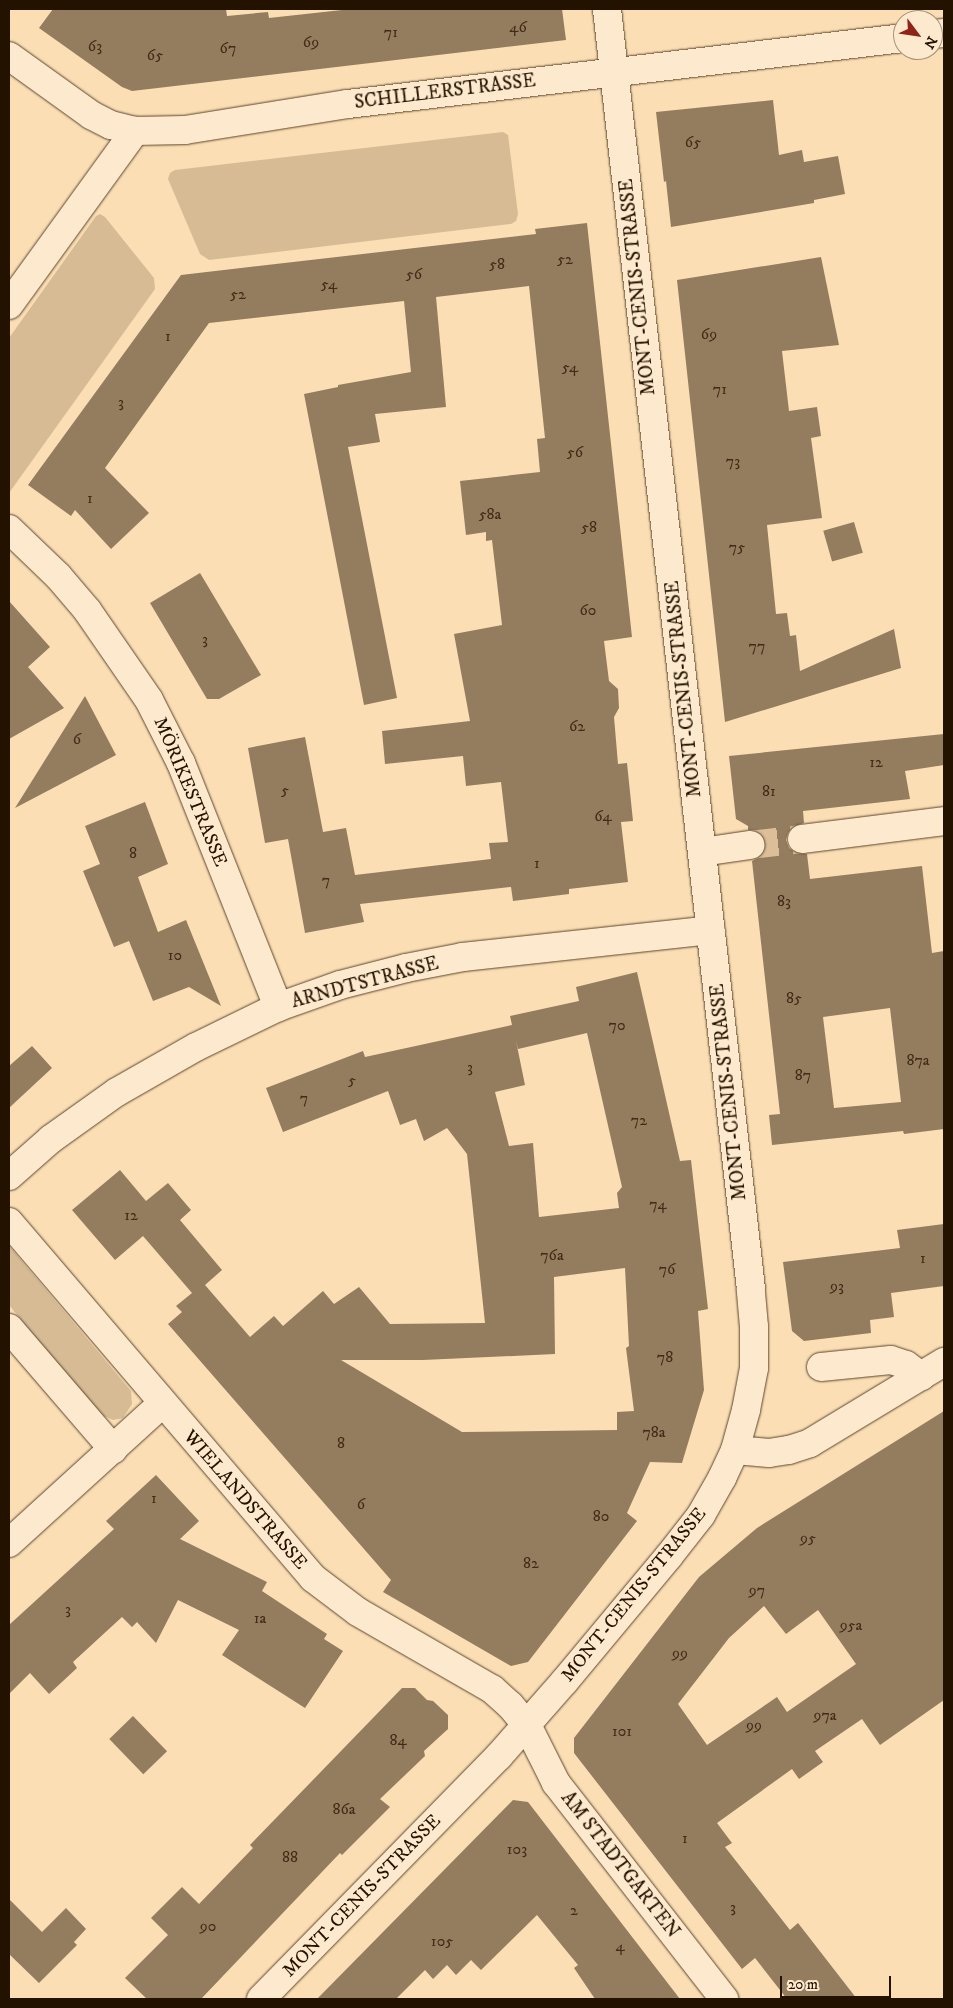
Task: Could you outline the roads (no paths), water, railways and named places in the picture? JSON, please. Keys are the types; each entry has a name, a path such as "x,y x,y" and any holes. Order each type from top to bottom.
{"street":[{"name":"MONT-CENIS-STRASSE","path":"261,1999 527,1725 701,1515 735,1450 754,1368 754,1327 607,9"},
{"name":"SCHILLERSTRASSE","path":"9,56 91,116 135,131 185,130 348,104 893,39"},
{"path":"9,305 135,131"},
{"name":"MÖRIKESTRASSE","path":"9,529 58,576 88,610 149,700 181,763 278,1007"},
{"path":"802,839 944,820"},
{"path":"702,852 750,845"},
{"name":"ARNDTSTRASSE","path":"9,1176 51,1139 117,1092 196,1046 278,1007 340,986 406,968 463,957 711,930"},
{"name":"WIELANDSTRASSE","path":"9,1222 162,1404 313,1578 358,1612 492,1689 510,1705 527,1725"},
{"path":"9,1328 113,1449"},
{"path":"821,1367 891,1360 906,1365 921,1376"},
{"path":"735,1450 769,1453 810,1444 944,1362"},
{"path":"9,1543 162,1404"},
{"name":"AM STADTGARTEN","path":"527,1725 556,1783 724,1999"}],"tunnel":[{"path":"750,845 802,839"}]}
